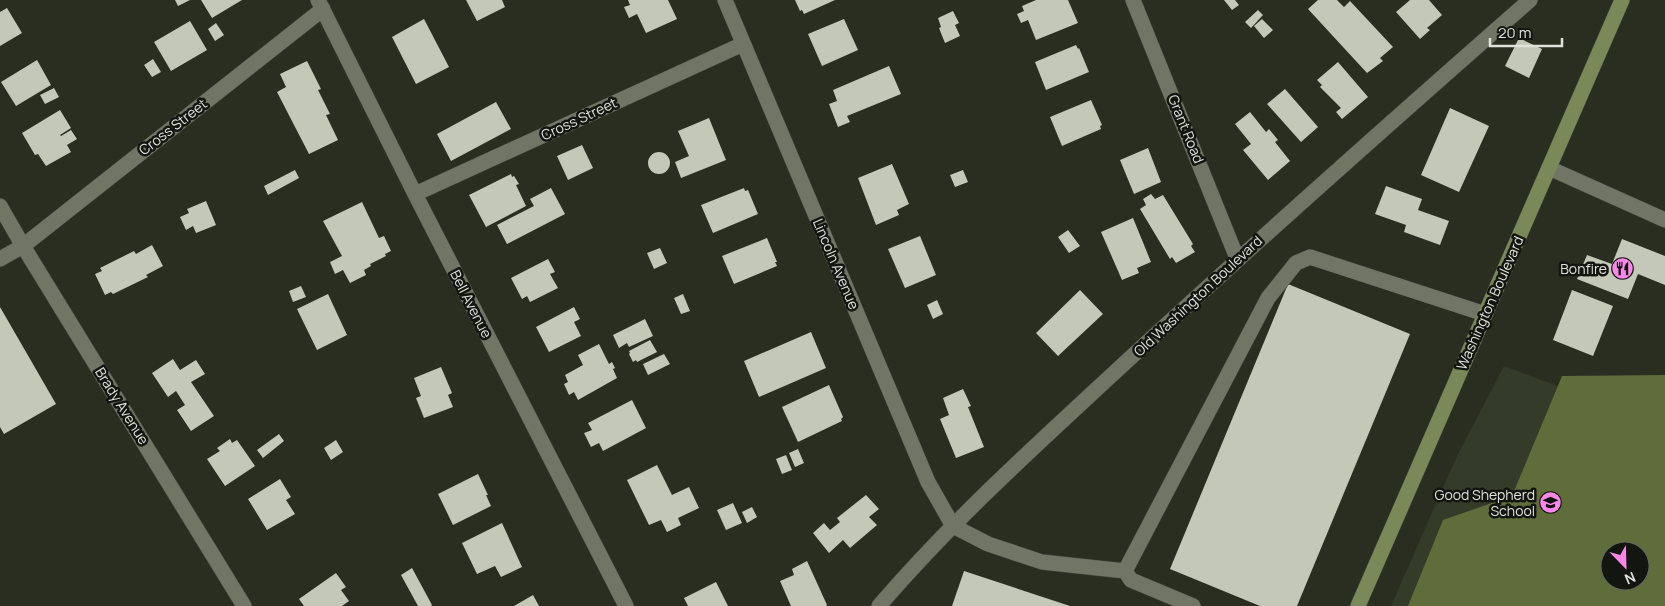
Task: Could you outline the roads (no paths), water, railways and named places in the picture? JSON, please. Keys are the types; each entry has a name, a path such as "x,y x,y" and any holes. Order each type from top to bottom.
{"main road":[{"name":"Washington Boulevard","path":"1358,606 1622,0"}],"street":[{"name":"Lincoln Avenue","path":"725,0 928,482 953,526"},
{"name":"Grant Road","path":"1133,0 1238,258"},
{"name":"Old Washington Boulevard","path":"879,606 899,582 1013,467 1238,258 1530,0"},
{"name":"Cross Street","path":"0,259 22,246 320,4"},
{"name":"Bell Avenue","path":"320,4 626,606"},
{"name":"Cross Street","path":"415,194 743,44"},
{"path":"1549,168 1665,220"},
{"name":"Brady Avenue","path":"0,206 22,246 244,606"},
{"path":"1125,571 1268,298 1296,263 1310,257 1486,314"},
{"path":"953,526 988,544 1042,562 1125,571"},
{"path":"1125,571 1131,580 1193,606"}],"place":[{"name":"Bonfire","path":"1623,269"},
{"name":"Good Shepherd School","path":"1551,503"}]}
